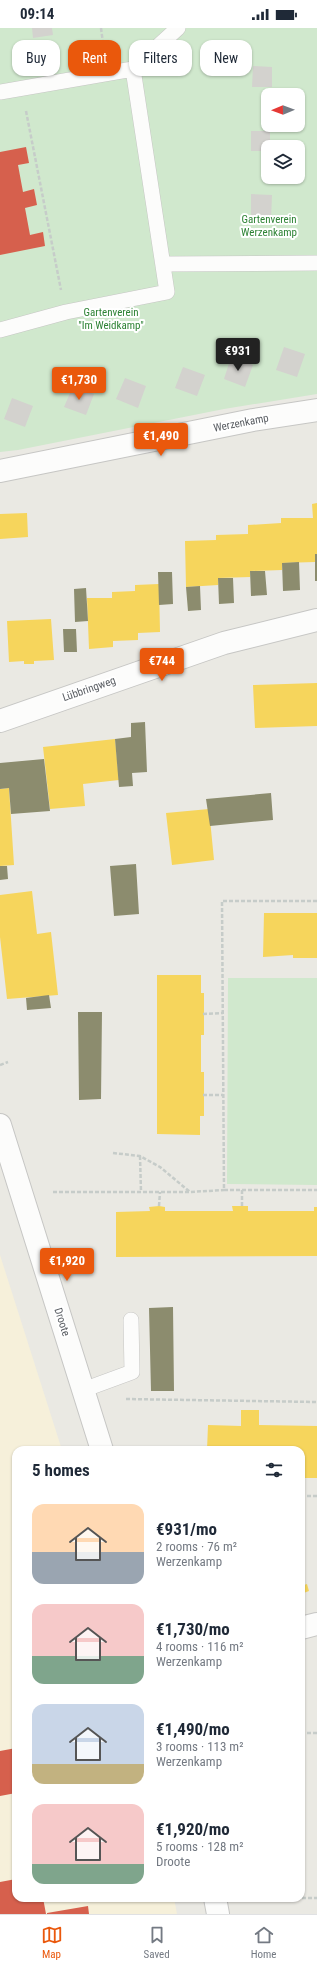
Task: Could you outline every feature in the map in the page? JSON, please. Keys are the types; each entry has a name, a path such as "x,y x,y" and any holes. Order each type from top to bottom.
{"street":[{"name":"Werzenkamp","path":"0,471 253,420 317,410"},
{"name":"Lübbringweg","path":"0,721 224,643 317,620"},
{"name":"Droote","path":"0,1125 101,1446"},
{"path":"305,1627 317,1624"},
{"path":"216,1902 218,1914"}],"lane":[{"path":"165,40 178,28"},
{"path":"0,92 129,70"},
{"path":"0,330 66,312 167,292 134,76"},
{"path":"163,264 317,263"},
{"path":"83,1390 132,1372 131,1320"}],"path":[{"path":"21,89 66,312"},
{"path":"224,1190 222,901 317,901"},
{"path":"203,1014 223,1013"},
{"path":"0,1065 8,1062"},
{"path":"203,1095 223,1095"},
{"path":"113,1153 140,1156 160,1166 190,1192"},
{"path":"140,1156 141,1192"},
{"path":"242,1190 242,1206"},
{"path":"53,1192 317,1190"},
{"path":"160,1192 160,1206"},
{"path":"126,1399 317,1402"},
{"path":"305,1496 317,1496"},
{"path":"305,1733 317,1733"},
{"path":"305,1898 317,1898"}],"shaded area":[{"path":"0,1255 61,1446 12,1446 12,1902 175,1902 177,1914 0,1914"}],"green space":[{"name":"Gartenverein \"Im Weidkamp\"","path":"0,28 317,28 317,394 224,409 18,450 0,452"},
{"path":"228,978 317,978 317,1185 227,1184"}],"building: Homes":[{"path":"317,503 317,554 315,554 315,562 282,563 282,570 250,571 250,577 218,578 218,585 186,587 185,541 216,540 216,535 248,534 248,525 281,523 281,518 313,518 312,504"},
{"path":"27,513 28,537 0,539 0,514"},
{"path":"159,584 160,632 138,633 138,640 113,641 113,647 89,649 87,598 112,598 112,592 135,591 135,585"},
{"path":"51,619 54,660 34,661 34,664 24,664 24,661 9,662 7,621"},
{"path":"317,683 317,726 255,728 253,685"},
{"path":"115,739 119,780 83,784 85,806 50,809 43,747"},
{"path":"9,788 14,865 0,866 0,789"},
{"path":"209,809 214,860 172,865 166,813"},
{"path":"32,891 37,934 51,932 58,995 7,999 0,937 0,895"},
{"path":"264,913 317,913 317,958 293,958 293,955 263,957"},
{"path":"157,975 201,975 201,993 204,993 204,1035 201,1035 201,1072 204,1072 204,1116 200,1116 200,1135 157,1134"},
{"path":"232,1206 248,1206 248,1211 314,1211 314,1207 317,1207 317,1256 116,1257 116,1212 150,1211 149,1207 165,1207 165,1211 233,1211"},
{"path":"241,1410 259,1410 259,1425 317,1426 317,1478 305,1478 305,1446 207,1446 208,1425 241,1426"},
{"path":"307,1584 309,1591 305,1592 305,1585"}],"building: Shops":[{"path":"26,147 29,163 18,165 23,192 34,189 37,205 25,208 30,235 43,232 45,246 0,255 0,152"},
{"path":"12,1749 12,1794 0,1796 0,1751"},
{"path":"12,1880 12,1902 44,1902 46,1914 0,1914 0,1882"},
{"path":"88,1906 89,1914 47,1914 47,1913"}],"building: Industry":[{"path":"315,554 317,554 317,581 315,581"},
{"path":"299,562 300,590 283,591 282,563"},
{"path":"250,571 265,571 267,595 251,596"},
{"path":"158,572 172,572 173,604 159,605"},
{"path":"218,578 233,578 234,603 219,604"},
{"path":"200,586 201,610 188,611 186,587"},
{"path":"86,588 88,621 75,622 74,589"},
{"path":"63,629 76,629 77,652 64,652"},
{"path":"145,722 147,772 132,773 133,786 119,787 115,739 131,737 131,723"},
{"path":"44,759 50,811 11,814 9,788 0,789 0,763"},
{"path":"271,793 273,820 210,826 206,799"},
{"path":"136,864 139,914 114,916 110,866"},
{"path":"0,866 7,866 8,879 0,880"},
{"path":"49,995 51,1008 27,1010 26,998"},
{"path":"78,1012 102,1012 101,1099 79,1100"},
{"path":"173,1307 174,1391 151,1391 149,1308"}],"building: Other":[{"path":"32,28 52,28 53,35 33,38"},
{"path":"253,66 272,67 272,87 252,87"},
{"path":"251,131 270,132 270,140 261,140 261,151 251,151"},
{"path":"251,194 272,195 271,220 251,220"},
{"path":"284,347 305,354 297,377 276,370"},
{"path":"231,357 253,365 245,387 224,379"},
{"path":"183,367 205,375 197,396 175,388"},
{"path":"125,378 146,386 138,408 116,399"},
{"path":"73,386 94,394 86,415 64,407"},
{"path":"12,398 33,406 25,427 4,419"}],"park label":[{"name":"Gartenverein Werzenkamp","path":"269,225"}]}
